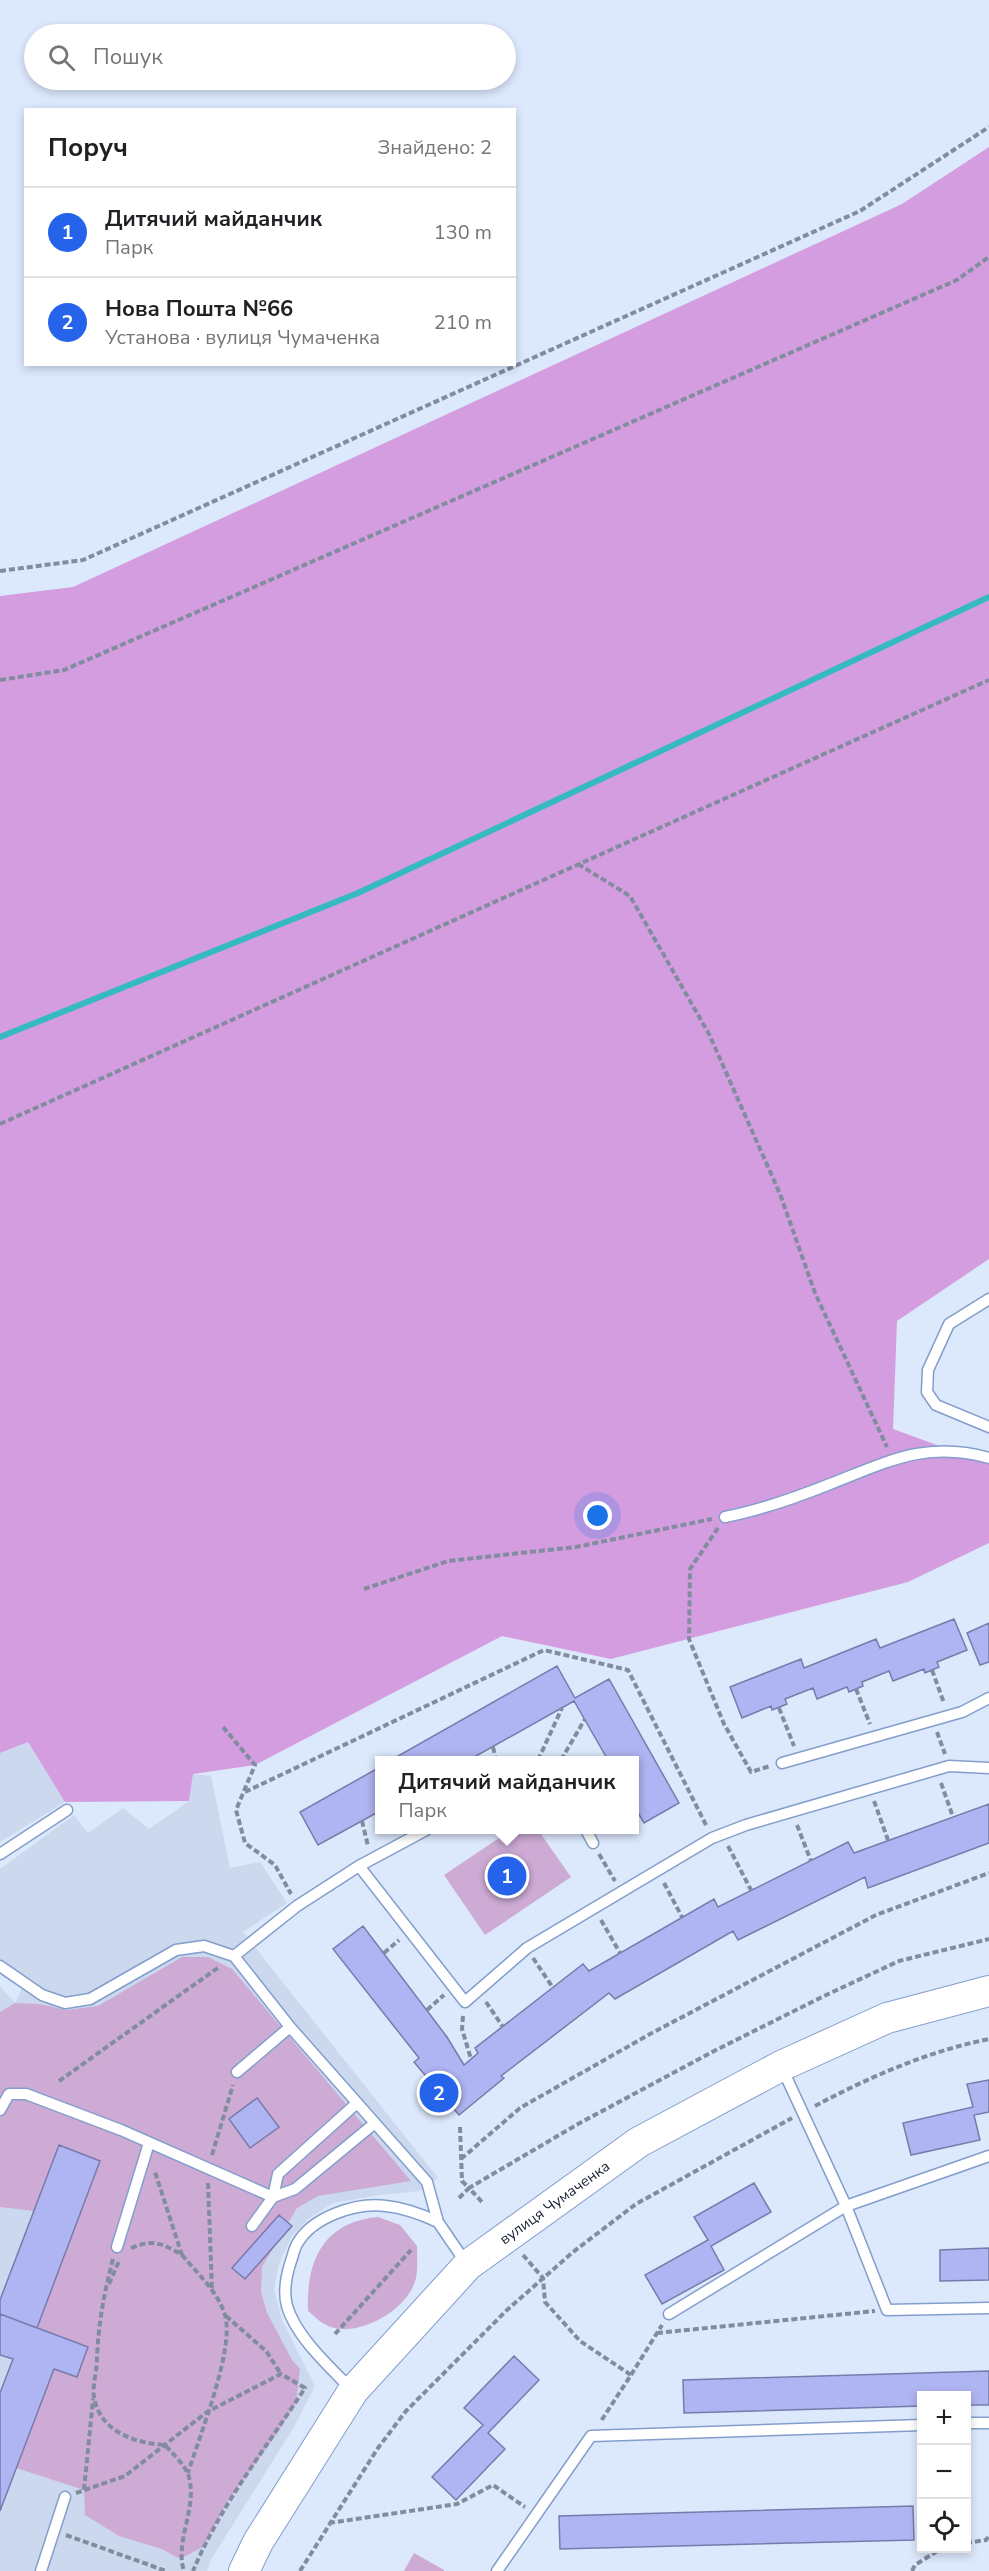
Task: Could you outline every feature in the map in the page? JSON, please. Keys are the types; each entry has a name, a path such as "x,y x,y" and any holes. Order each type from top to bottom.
{"street":[{"name":"вулиця Чумаченка","path":"244,2571 258,2542 353,2391 468,2265 639,2142 781,2066 887,2018 989,1991"}],"lane":[{"path":"989,1299 949,1324 928,1370 927,1392 936,1406 989,1427"},
{"path":"725,1517 759,1510 892,1459 928,1452 951,1451 989,1458"},
{"path":"783,1762 948,1716 989,1698"},
{"path":"359,1866 465,2002 527,1948 717,1836 791,1811 949,1766 989,1768"},
{"path":"0,1854 67,1810"},
{"path":"234,1956 297,1906 359,1866 419,1834"},
{"path":"588,1834 593,1843"},
{"path":"0,1966 42,1995 65,2003 90,1999 176,1950 204,1946 234,1956 290,2027 427,2182 438,2222 468,2265"},
{"path":"237,2072 290,2027"},
{"path":"781,2066 846,2206 887,2310 989,2308"},
{"path":"0,2110 9,2094 26,2094 149,2143 273,2197 295,2189 375,2123"},
{"path":"252,2226 273,2197 278,2175 357,2103"},
{"path":"120,2248 149,2143"},
{"path":"669,2314 846,2206 989,2156"},
{"path":"353,2391 320,2357 301,2332 287,2306 285,2279 297,2244 310,2229 328,2218 357,2207 385,2205 418,2212 438,2222"},
{"path":"971,2423 989,2423"},
{"path":"497,2571 591,2436 917,2425"},
{"path":"41,2571 65,2497"}],"path":[{"path":"516,366 860,211 989,127"},
{"path":"0,680 64,670 957,280 989,257"},
{"path":"0,571 83,560 515,366"},
{"path":"0,1124 989,680"},
{"path":"577,864 630,896 709,1034 780,1194 814,1293 892,1459"},
{"path":"364,1588 448,1561 576,1547 725,1517"},
{"path":"725,1517 690,1569 689,1639 724,1724 751,1772 783,1762"},
{"path":"245,1792 544,1650 627,1670 717,1836 751,1890"},
{"path":"932,1670 948,1716"},
{"path":"856,1689 875,1737"},
{"path":"540,1756 562,1708"},
{"path":"779,1708 799,1758"},
{"path":"564,1756 585,1719"},
{"path":"933,1720 949,1766"},
{"path":"223,1727 255,1765 236,1810 245,1843 275,1865 297,1906"},
{"path":"493,1747 495,1756"},
{"path":"936,1770 953,1816"},
{"path":"869,1788 888,1840"},
{"path":"791,1811 810,1861"},
{"path":"362,1821 371,1860"},
{"path":"593,1843 621,1891"},
{"path":"656,1870 682,1917"},
{"path":"461,2159 520,2108 650,2034 876,1915 989,1873"},
{"path":"593,1908 620,1953"},
{"path":"459,2198 469,2188 588,2118 824,1996 899,1961 989,1939"},
{"path":"527,1948 553,1988"},
{"path":"59,2081 234,1956"},
{"path":"427,2010 454,1986"},
{"path":"478,1990 503,2027"},
{"path":"465,2002 462,2029 471,2059"},
{"path":"300,2571 329,2523 406,2411 507,2310 573,2252 636,2204 861,2081 969,2043 989,2039"},
{"path":"460,2127 462,2181 482,2202"},
{"path":"155,2170 182,2255"},
{"path":"84,2490 103,2299 120,2248 143,2243 162,2243 182,2255 212,2290 226,2316 266,2351 281,2374 305,2388 278,2432 229,2500 193,2571"},
{"path":"335,2334 411,2250"},
{"path":"523,2255 543,2278 545,2302 580,2341 631,2375"},
{"path":"657,2333 887,2310"},
{"path":"591,2436 669,2314"},
{"path":"184,2571 180,2559 190,2493 188,2474 222,2373 226,2316"},
{"path":"65,2497 125,2476 207,2412 281,2374"},
{"path":"94,2397 111,2429 142,2444 165,2445 188,2474"},
{"path":"329,2523 457,2504 493,2485 537,2514"},
{"path":"54,2530 166,2571"},
{"path":"971,2542 986,2540 989,2536"},
{"path":"912,2571 915,2565 934,2553"}],"shaded area":[{"path":"989,147 989,1259 897,1321 893,1429 989,1464 989,1543 908,1582 611,1659 502,1636 255,1765 193,1774 189,1801 65,1802 28,1742 0,1753 0,596 73,587 902,204"},
{"path":"28,1742 65,1802 0,1842 0,1753"},
{"path":"193,1774 211,1776 230,1868 260,1862 287,1903 243,1932 438,2178 419,2191 333,2203 308,2219 292,2236 279,2264 274,2290 282,2320 315,2386 294,2427 212,2558 207,2571 0,2571 0,1986 15,2003 26,1980 0,1959 0,1869 74,1815 88,1833 123,1808 149,1829 189,1801"},
{"path":"505,1834 541,1834 571,1877 485,1935 444,1875"},
{"path":"182,1957 208,1957 232,1969 411,2181 318,2196 297,2208 262,2267 261,2292 267,2313 292,2360 300,2369 296,2403 229,2500 203,2547 180,2559 162,2549 119,2536 85,2515 84,2490 16,2468 54,2369 77,2377 88,2348 37,2328 100,2161 59,2145 34,2211 0,2207 0,2012 15,2003 39,2004 67,2010 98,2006"},
{"path":"378,2217 400,2225 417,2246 417,2274 412,2289 394,2310 369,2324 343,2329 328,2326 308,2311 310,2276 315,2261 331,2236 359,2220"},
{"path":"414,2553 444,2570 444,2571 404,2571"}],"building":[{"path":"954,1619 967,1650 937,1662 939,1667 925,1673 924,1669 893,1681 889,1671 862,1682 863,1686 849,1692 847,1687 817,1699 813,1688 785,1699 787,1704 772,1710 771,1706 742,1718 730,1687 801,1659 804,1668 876,1639 880,1648"},
{"path":"989,1623 989,1662 980,1665 967,1633"},
{"path":"557,1666 575,1698 609,1679 679,1803 644,1823 639,1814 639,1756 606,1756 574,1701 476,1756 398,1756"},
{"path":"375,1770 375,1814 318,1845 300,1812"},
{"path":"989,1804 989,1843 868,1888 865,1877 738,1940 733,1931 615,1999 609,1993 501,2076 504,2078 459,2115 414,2062 419,2058 333,1949 363,1926 447,2037 464,2065 478,2053 475,2048 583,1964 589,1971 714,1899 718,1907 848,1842 854,1853"},
{"path":"989,2080 989,2112 974,2115 980,2140 911,2155 903,2123 973,2107 967,2084"},
{"path":"257,2098 279,2127 250,2148 229,2119"},
{"path":"59,2145 100,2161 37,2328 0,2314 0,2300"},
{"path":"754,2183 771,2212 711,2246 724,2270 662,2304 645,2275 708,2240 694,2217"},
{"path":"279,2215 292,2226 245,2279 232,2268"},
{"path":"989,2248 989,2280 940,2281 940,2250"},
{"path":"0,2314 88,2347 77,2377 54,2369 0,2511 0,2393 13,2359 0,2355"},
{"path":"514,2356 539,2380 488,2433 505,2449 456,2500 432,2477 483,2425 464,2408"},
{"path":"989,2371 989,2405 971,2405 971,2391 917,2391 917,2406 684,2413 683,2380"},
{"path":"913,2506 914,2540 560,2549 559,2516"}],"waterway":[{"path":"0,1037 358,893 989,597"}],"place":[{"name":"Дитячий майданчик","path":"507,1876"},
{"name":"Нова Пошта №66","path":"439,2093"}]}
